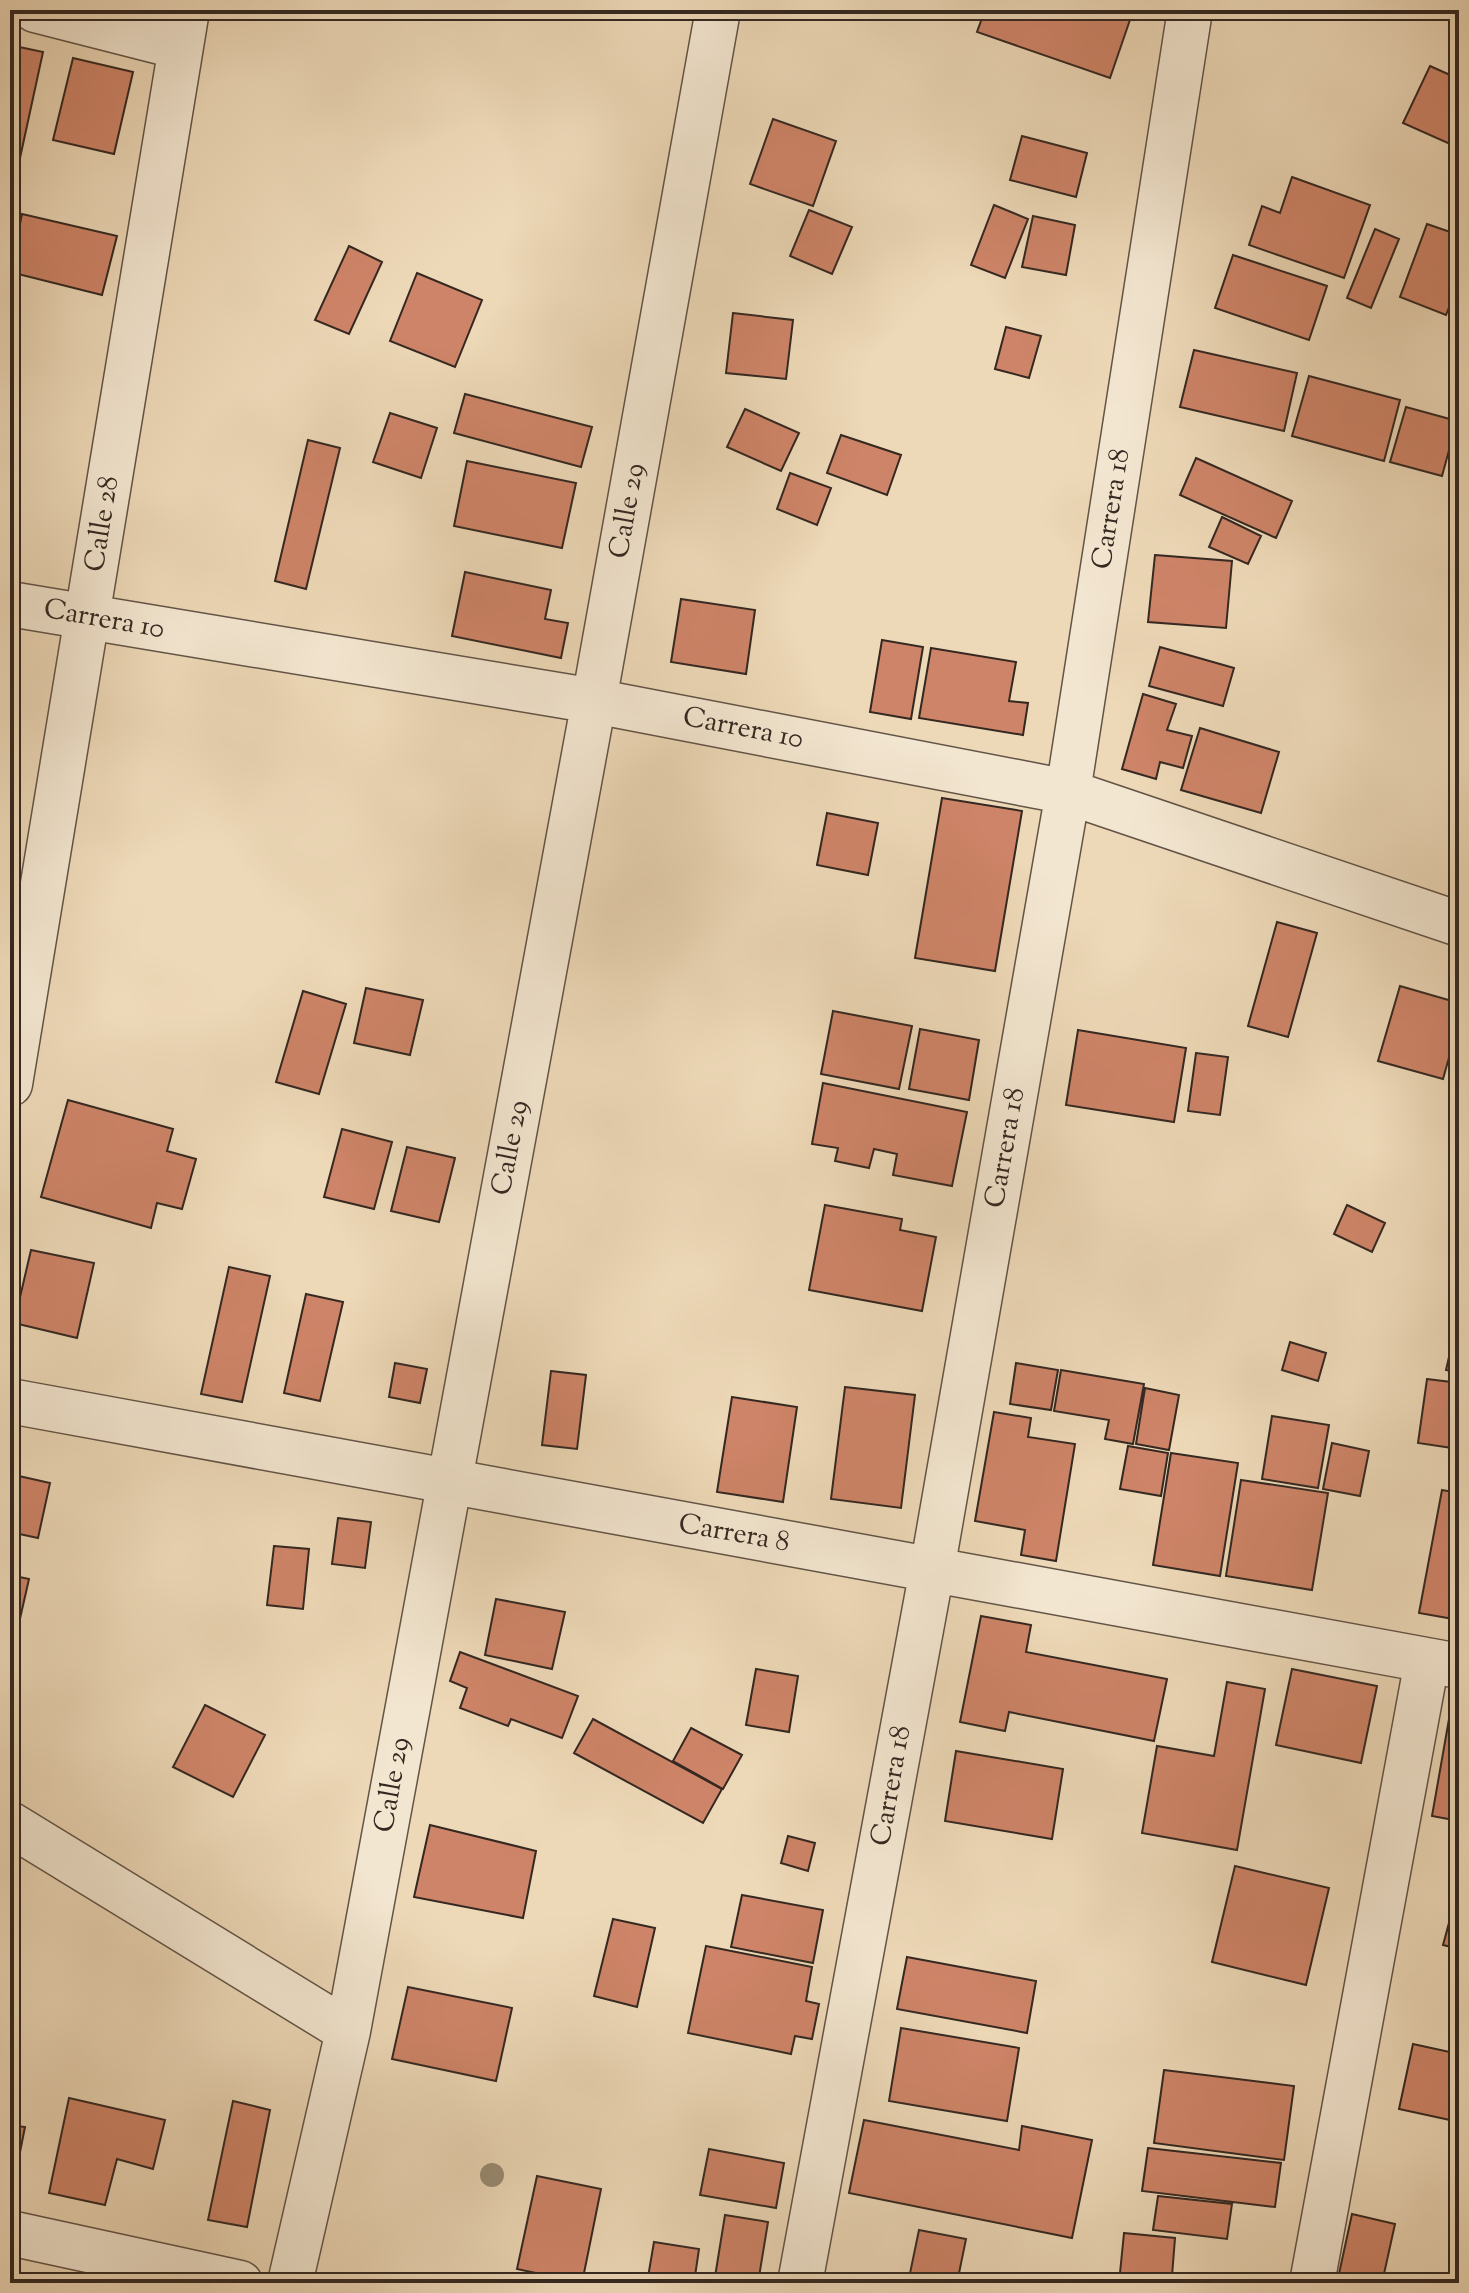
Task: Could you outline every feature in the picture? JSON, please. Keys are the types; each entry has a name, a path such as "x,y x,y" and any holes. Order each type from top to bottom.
{"street":[{"path":"35,10 184,28"},
{"name":"Calle 29","path":"290,2283 348,2031 594,701 718,10"},
{"name":"Carrera 18","path":"800,2283 932,1570 1068,792 1190,10"},
{"name":"Calle 28","path":"10,1084 184,28"},
{"name":"Carrera 10","path":"10,604 594,701 1068,792 1459,924"},
{"name":"Carrera 8","path":"10,1401 1443,1664"},
{"path":"1312,2283 1443,1664"},
{"path":"10,1824 348,2031"},
{"path":"10,2233 240,2283"}],"building":[{"path":"985,10 1119,10 1132,14 1110,78 977,32"},
{"path":"10,45 43,52 20,158 10,156"},
{"path":"73,58 133,72 114,154 53,140"},
{"path":"1430,66 1459,79 1459,148 1403,123"},
{"path":"773,119 836,141 813,206 750,184"},
{"path":"1022,136 1087,153 1076,197 1010,180"},
{"path":"1292,177 1370,205 1344,278 1249,245 1262,206 1280,213"},
{"path":"994,205 1028,219 1005,278 971,265"},
{"path":"809,210 852,227 832,274 790,256"},
{"path":"22,214 117,236 102,295 10,272"},
{"path":"1033,216 1075,225 1066,275 1022,267"},
{"path":"1427,224 1459,235 1459,282 1446,315 1400,297"},
{"path":"1375,229 1399,239 1371,308 1347,298"},
{"path":"349,246 382,262 349,334 315,320"},
{"path":"1233,255 1327,286 1309,340 1215,308"},
{"path":"417,273 482,300 455,367 390,341"},
{"path":"733,313 793,320 786,379 726,373"},
{"path":"1006,327 1041,336 1029,378 995,369"},
{"path":"1194,350 1297,373 1284,431 1180,407"},
{"path":"1309,376 1400,400 1384,461 1292,436"},
{"path":"465,394 592,427 581,467 454,433"},
{"path":"1406,407 1457,421 1442,476 1390,462"},
{"path":"745,409 799,433 781,471 727,447"},
{"path":"390,413 437,428 421,478 373,462"},
{"path":"841,435 901,455 887,495 827,473"},
{"path":"308,440 340,448 306,589 275,581"},
{"path":"1459,453 1459,472 1453,471"},
{"path":"1196,458 1292,501 1276,538 1180,495"},
{"path":"467,461 576,483 562,548 454,526"},
{"path":"790,473 831,488 817,525 777,509"},
{"path":"1222,517 1261,536 1248,564 1209,547"},
{"path":"1155,555 1232,561 1226,628 1148,622"},
{"path":"465,572 551,590 545,619 568,623 561,658 452,636"},
{"path":"681,599 755,610 746,674 671,662"},
{"path":"882,640 923,647 911,719 870,712"},
{"path":"1160,647 1234,668 1223,706 1149,686"},
{"path":"931,648 1016,662 1009,701 1028,703 1023,735 919,718"},
{"path":"1143,694 1176,704 1167,730 1192,736 1183,768 1160,762 1156,779 1122,769"},
{"path":"1200,728 1279,752 1261,813 1181,790"},
{"path":"942,798 1022,811 995,971 915,958"},
{"path":"827,813 878,823 868,875 817,865"},
{"path":"1277,922 1317,933 1288,1037 1248,1026"},
{"path":"1400,986 1459,1003 1459,1022 1443,1079 1378,1061"},
{"path":"366,988 423,1000 410,1055 354,1043"},
{"path":"303,991 346,1004 319,1094 276,1082"},
{"path":"833,1011 912,1026 899,1089 821,1074"},
{"path":"920,1029 979,1040 969,1100 909,1089"},
{"path":"1078,1030 1186,1048 1174,1122 1066,1105"},
{"path":"1196,1053 1228,1057 1220,1115 1188,1111"},
{"path":"823,1083 967,1112 952,1186 893,1175 897,1154 874,1149 869,1168 835,1161 838,1148 812,1144"},
{"path":"68,1100 173,1129 167,1151 196,1159 182,1209 157,1203 151,1228 41,1197"},
{"path":"342,1129 392,1142 374,1209 324,1197"},
{"path":"407,1147 455,1158 439,1222 391,1211"},
{"path":"825,1205 902,1219 900,1230 936,1237 922,1311 809,1290"},
{"path":"1347,1205 1385,1223 1372,1252 1334,1234"},
{"path":"31,1250 94,1263 77,1338 14,1323"},
{"path":"229,1267 270,1276 242,1402 201,1394"},
{"path":"306,1294 343,1302 320,1401 284,1393"},
{"path":"1290,1342 1326,1353 1318,1381 1282,1370"},
{"path":"1452,1344 1459,1346 1459,1373 1446,1370"},
{"path":"395,1363 427,1369 420,1403 389,1397"},
{"path":"1016,1363 1058,1370 1051,1410 1010,1404"},
{"path":"1061,1370 1144,1384 1133,1444 1105,1439 1109,1420 1054,1411"},
{"path":"551,1371 586,1375 577,1449 542,1445"},
{"path":"1427,1379 1459,1383 1459,1449 1418,1443"},
{"path":"845,1387 915,1395 901,1508 831,1499"},
{"path":"1145,1388 1179,1395 1169,1450 1136,1444"},
{"path":"732,1397 797,1407 783,1502 717,1492"},
{"path":"994,1412 1031,1418 1028,1437 1075,1444 1056,1561 1021,1555 1025,1530 975,1521"},
{"path":"1272,1416 1329,1425 1318,1488 1262,1479"},
{"path":"1332,1443 1369,1451 1360,1496 1323,1489"},
{"path":"1128,1446 1168,1453 1161,1496 1120,1489"},
{"path":"1171,1453 1238,1463 1220,1576 1153,1565"},
{"path":"10,1474 50,1483 38,1538 10,1532"},
{"path":"1241,1480 1328,1493 1312,1590 1226,1576"},
{"path":"1442,1490 1459,1493 1459,1620 1419,1613"},
{"path":"338,1518 371,1522 365,1568 332,1564"},
{"path":"274,1546 309,1549 303,1609 267,1605"},
{"path":"10,1575 29,1579 19,1623 10,1621"},
{"path":"496,1599 565,1612 552,1669 485,1655"},
{"path":"981,1616 1031,1625 1026,1652 1167,1679 1154,1741 1009,1712 1005,1731 960,1722"},
{"path":"460,1652 578,1696 562,1738 511,1719 508,1726 460,1708 467,1688 450,1681"},
{"path":"10,1665 16,1666 10,1692"},
{"path":"756,1669 798,1676 789,1732 746,1725"},
{"path":"1292,1669 1377,1686 1361,1763 1276,1745"},
{"path":"1227,1682 1265,1689 1237,1850 1142,1833 1157,1746 1214,1756"},
{"path":"1452,1702 1459,1703 1459,1821 1432,1816"},
{"path":"205,1705 265,1735 233,1797 173,1767"},
{"path":"205,1705 265,1735 233,1797 173,1767"},
{"path":"593,1719 722,1789 703,1823 574,1753"},
{"path":"691,1728 742,1755 723,1789 673,1761"},
{"path":"956,1751 1063,1769 1052,1839 945,1821"},
{"path":"430,1825 536,1851 523,1918 414,1897"},
{"path":"788,1836 815,1843 808,1871 781,1863"},
{"path":"1235,1866 1329,1888 1306,1985 1212,1962"},
{"path":"742,1895 823,1910 813,1963 731,1947"},
{"path":"1456,1897 1459,1898 1459,1949 1443,1945"},
{"path":"613,1919 655,1928 637,2007 594,1996"},
{"path":"706,1946 812,1967 806,2001 819,2004 812,2039 795,2036 791,2054 688,2033"},
{"path":"907,1957 1036,1981 1027,2033 897,2009"},
{"path":"408,1987 512,2008 496,2081 392,2059"},
{"path":"901,2028 1019,2048 1007,2121 889,2101"},
{"path":"1413,2044 1459,2054 1459,2122 1399,2109"},
{"path":"1164,2070 1294,2086 1284,2160 1154,2143"},
{"path":"69,2098 165,2120 153,2169 117,2159 105,2205 49,2193"},
{"path":"233,2101 270,2110 247,2227 208,2220"},
{"path":"864,2120 1019,2150 1022,2126 1092,2140 1072,2238 849,2193"},
{"path":"10,2125 25,2127 16,2172 10,2171"},
{"path":"1148,2148 1281,2163 1275,2207 1142,2191"},
{"path":"709,2149 784,2163 776,2208 700,2195"},
{"path":"537,2176 601,2189 582,2283 517,2269"},
{"path":"1158,2196 1232,2204 1227,2239 1153,2230"},
{"path":"1352,2214 1395,2224 1382,2283 1337,2283"},
{"path":"725,2215 768,2222 758,2283 714,2283"},
{"path":"919,2230 966,2239 957,2283 908,2283"},
{"path":"1124,2233 1175,2238 1172,2276 1120,2273"},
{"path":"654,2242 699,2249 694,2283 647,2283"}]}
